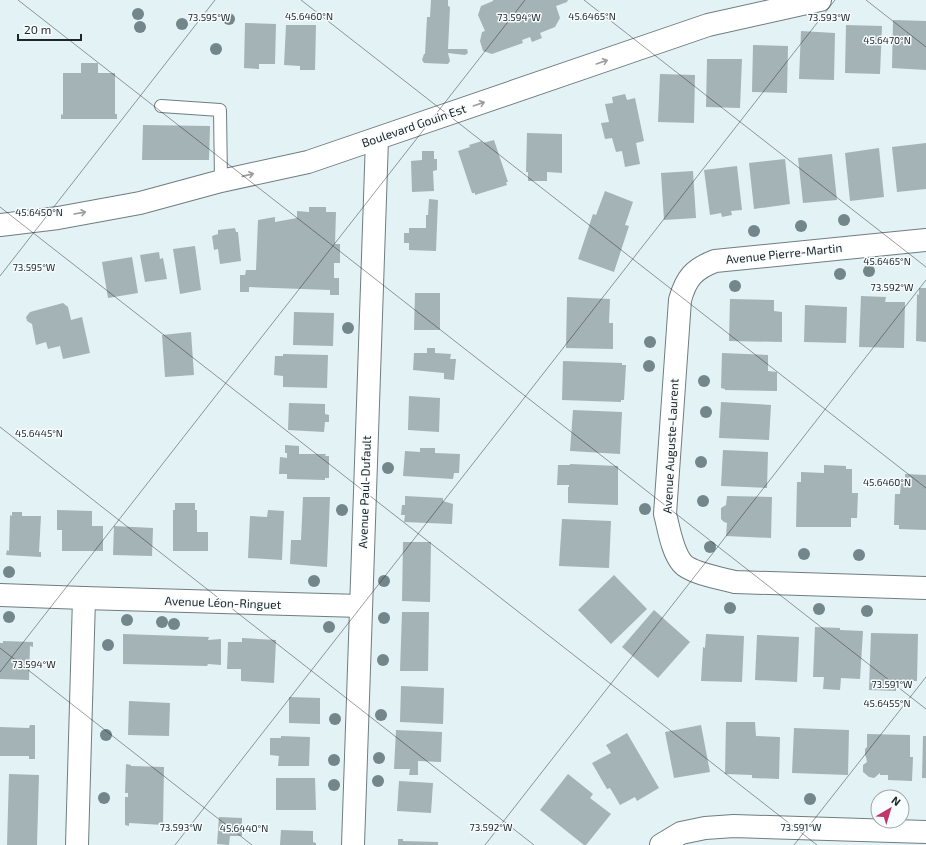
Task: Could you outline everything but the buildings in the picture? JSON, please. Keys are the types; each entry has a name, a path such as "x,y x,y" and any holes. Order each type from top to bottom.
{"street":[{"name":"Boulevard Gouin Est","path":"0,225 58,218 140,202 221,181 308,162 708,25 820,0"},
{"name":"Avenue Paul-Dufault","path":"353,845 377,139"},
{"name":"Avenue Pierre-Martin","path":"692,274 703,265 715,261 926,240"},
{"name":"Avenue Auguste-Laurent","path":"692,274 684,285 680,300 666,514 672,543 683,564 704,575 735,582 926,588"},
{"name":"Avenue Léon-Ringuet","path":"0,595 361,606"},
{"path":"77,845 84,598"},
{"path":"661,845 681,833 705,828 734,826 926,832"}],"lane":[{"path":"161,106 220,110 221,181"}]}
